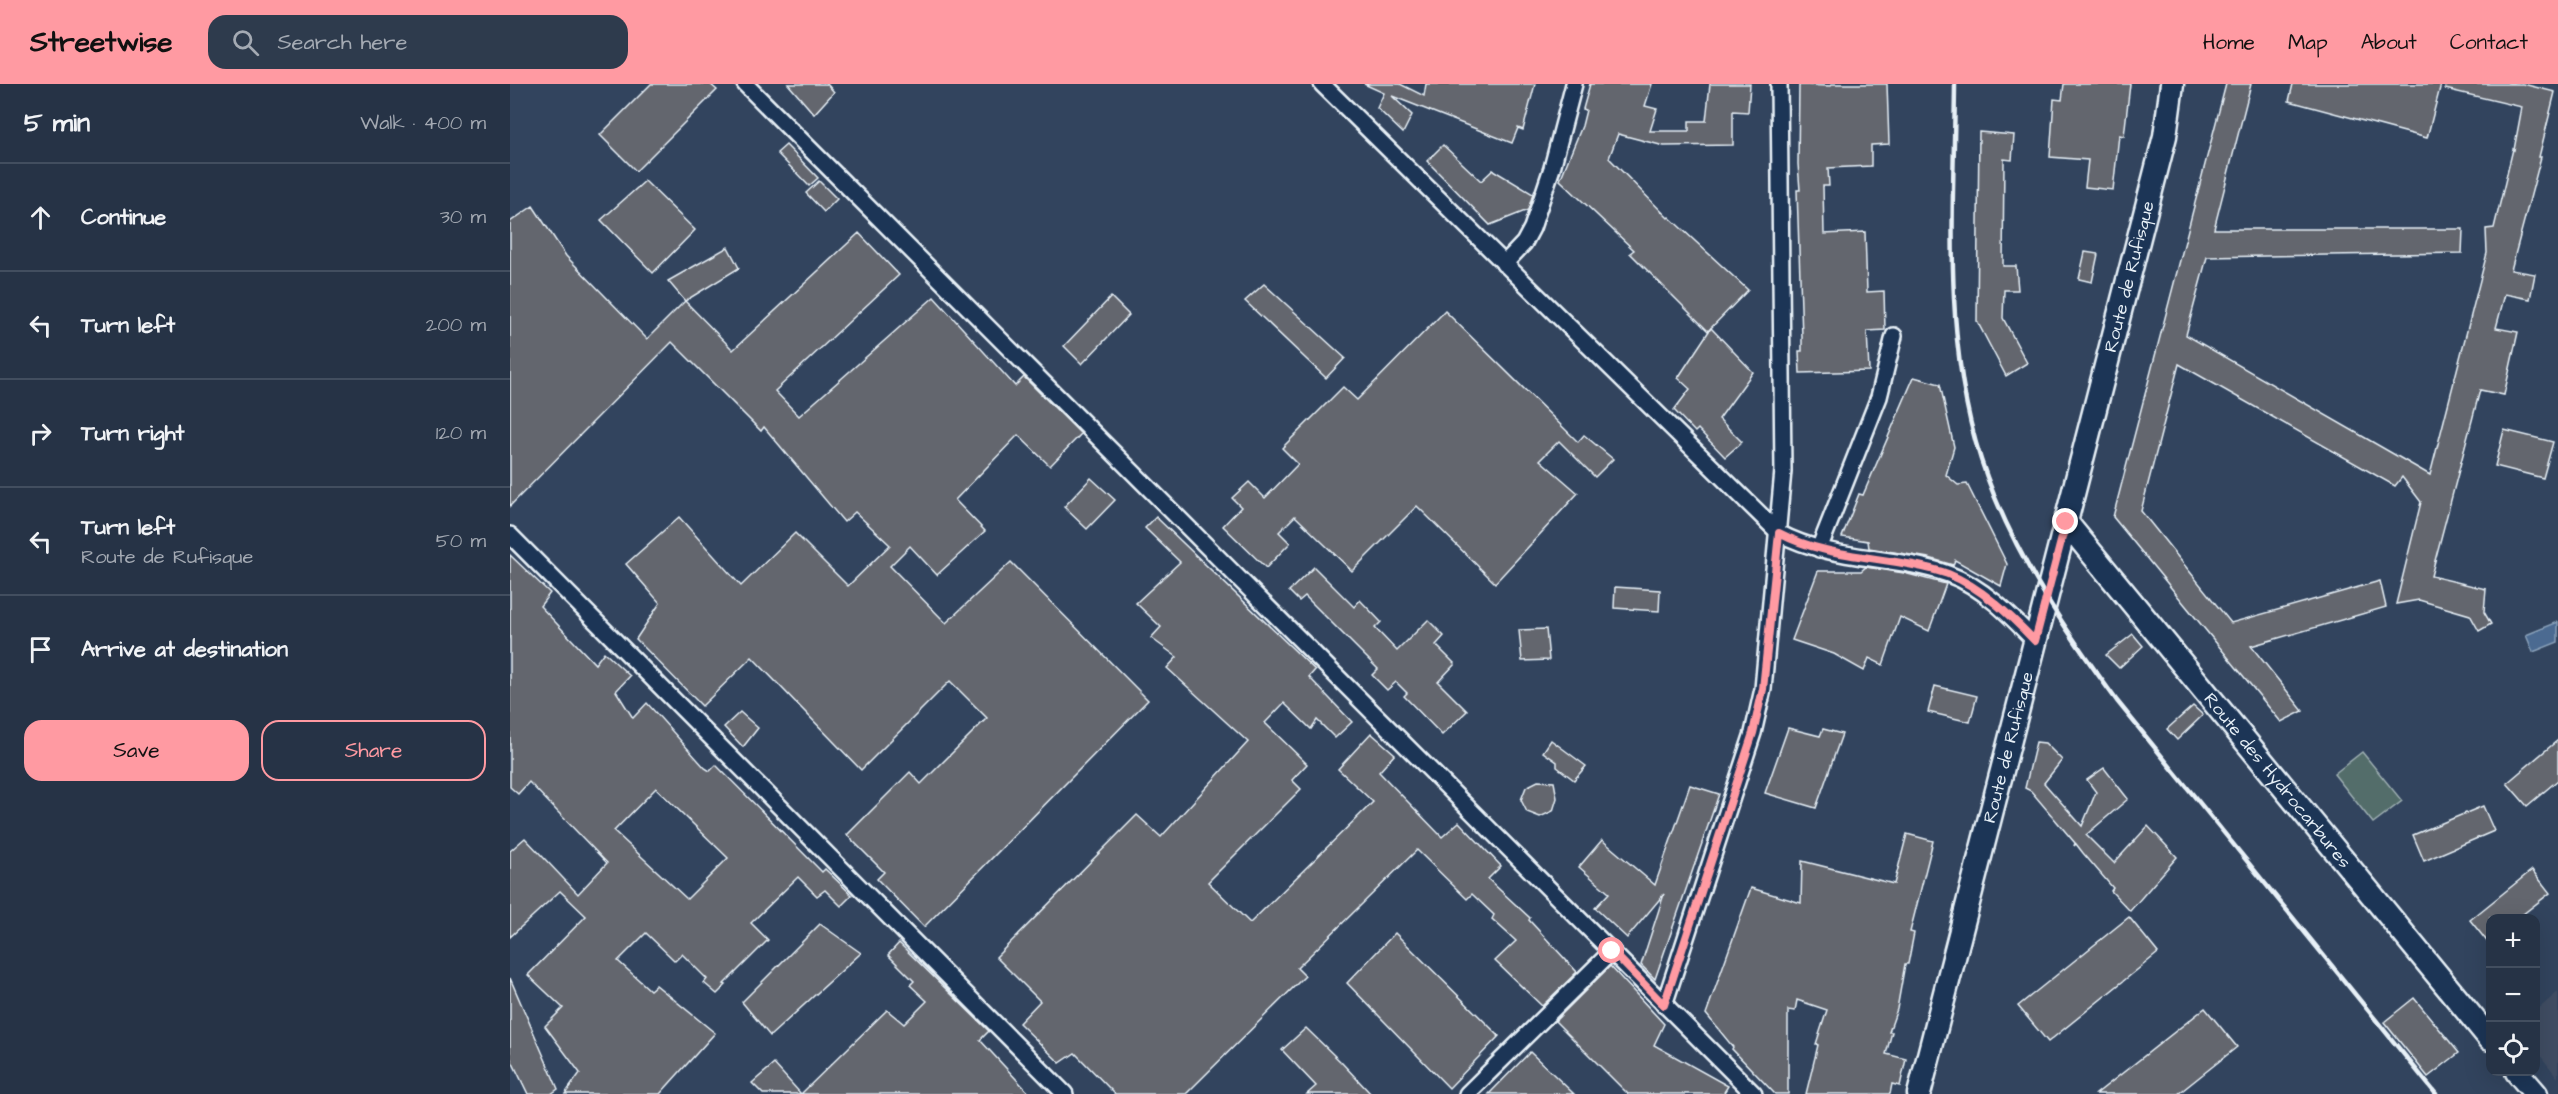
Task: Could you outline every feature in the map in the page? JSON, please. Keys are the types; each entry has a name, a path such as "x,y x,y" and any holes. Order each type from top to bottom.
{"main road":[{"name":"Route de Rufisque","path":"1920,1094 2165,136 2172,84"},
{"name":"Route des Hydrocarbures","path":"2066,522 2486,1033"},
{"path":"2521,1076 2536,1094"}],"street":[{"path":"745,84 1754,1094"},
{"path":"1322,84 1779,533 1799,544 1819,549 1914,565 1950,575 1989,598 2035,641"},
{"path":"1504,264 1524,243 1532,228 1552,168 1574,84"},
{"path":"1664,1005 1753,733 1763,689 1783,471 1779,84"},
{"path":"1819,549 1879,397 1894,336"},
{"path":"510,535 1065,1094"},
{"path":"1467,1094 1612,951"}],"shaded area":[{"path":"2558,992 2558,1078 2540,1055 2540,1008"}],"green space":[{"path":"2362,752 2402,801 2373,823 2334,774"}],"water":[{"path":"2558,622 2558,642 2533,652 2526,635"}],"building":[{"path":"651,84 710,84 717,90 636,171 600,135"},
{"path":"788,84 827,84 834,92 814,114"},
{"path":"1364,84 1400,84 1424,96 1426,84 1535,84 1523,130 1518,128 1512,143 1392,96 1412,115 1403,133 1377,108 1384,93"},
{"path":"1590,84 1652,84 1645,106 1657,109 1650,131 1689,131 1689,121 1706,121 1710,84 1750,84 1748,112 1733,111 1733,145 1664,146 1618,134 1609,158 1668,218 1748,290 1708,331 1630,253 1634,250 1560,180 1582,126 1586,110 1583,109"},
{"path":"1831,84 1887,84 1889,144 1871,145 1871,166 1828,168 1829,186 1823,186 1824,234 1865,232 1867,292 1884,291 1885,330 1867,331 1869,371 1800,373 1799,351 1802,351 1802,337 1797,190 1800,190 1799,85 1831,86"},
{"path":"2064,84 2130,84 2124,136 2119,135 2113,190 2085,187 2088,160 2050,157 2054,99 2062,100"},
{"path":"2226,84 2251,84 2214,229 2463,229 2462,253 2207,257 2186,335 2430,475 2487,253 2486,229 2494,228 2514,150 2522,107 2445,89 2446,84 2523,84 2555,92 2539,157 2541,157 2511,270 2535,274 2530,299 2505,294 2496,328 2518,332 2504,395 2480,390 2431,576 2486,589 2484,612 2491,624 2479,631 2470,615 2419,600 2396,604 2421,502 2402,477 2395,486 2179,364 2141,511 2231,623 2380,581 2386,607 2251,646 2303,711 2281,722 2113,517"},
{"path":"2293,84 2441,84 2427,138 2289,101"},
{"path":"1979,132 2014,135 2012,160 2004,159 2003,266 2016,266 2018,290 2004,290 2003,318 2027,363 2006,376 1977,321"},
{"path":"786,145 818,178 809,186 777,153"},
{"path":"1443,145 1481,181 1493,170 1533,194 1528,210 1490,225 1427,161"},
{"path":"645,181 695,230 653,273 601,220"},
{"path":"819,181 837,199 824,212 806,193"},
{"path":"533,206 566,256 647,339 685,301 733,350 859,233 899,275 775,391 799,416 934,297 1015,386 1024,377 1081,434 1050,466 1018,435 955,500 985,531 937,575 910,546 890,566 946,623 1011,562 1148,700 924,927 877,879 884,872 847,835 910,772 921,784 987,718 950,681 861,770 752,657 702,706 636,639 660,603 626,564 679,517 741,586 795,533 848,586 890,545 855,512 844,522 764,427 761,431 672,342 510,506 510,222"},
{"path":"728,247 739,268 685,301 668,281"},
{"path":"2085,252 2098,254 2092,282 2079,279"},
{"path":"1264,284 1345,358 1326,378 1245,301"},
{"path":"1111,297 1129,315 1082,364 1064,346"},
{"path":"1445,311 1578,442 1584,435 1613,459 1595,477 1559,441 1540,460 1578,493 1495,583 1417,506 1352,571 1295,516 1279,532 1290,543 1266,568 1223,526 1241,507 1232,498 1249,482 1265,498 1298,464 1282,448 1343,387 1357,400"},
{"path":"1711,328 1753,372 1719,419 1742,442 1725,457 1698,429 1695,432 1674,410 1690,389 1678,378"},
{"path":"1914,377 1940,384 1954,447 1946,475 1958,485 1967,484 2007,564 2001,586 1955,560 1953,565 1929,558 1869,548 1868,541 1842,537 1859,494 1863,495"},
{"path":"2504,430 2553,442 2543,478 2495,466"},
{"path":"1091,478 1115,500 1087,529 1064,507"},
{"path":"1156,517 1315,670 1309,677 1352,722 1335,738 1317,720 1311,729 1284,703 1265,723 1307,764 1292,780 1301,789 1208,882 1250,923 1373,802 1338,769 1371,733 1395,754 1379,772 1442,837 1459,822 1501,866 1488,879 1530,918 1529,920 1577,972 1542,1006 1495,961 1516,941 1492,919 1494,915 1472,894 1467,899 1417,850 1297,968 1305,976 1186,1094 1115,1094 1075,1053 1060,1063 1019,1023 1040,1001 996,957 1137,815 1161,837 1248,742 1167,668 1177,657 1151,638 1161,627 1136,603 1180,562 1145,528"},
{"path":"510,555 550,593 540,606 595,664 604,652 630,676 616,691 633,718 647,703 705,768 710,771 716,765 822,872 825,869 852,895 841,906 825,890 817,896 798,877 751,923 768,940 717,994 704,983 707,979 682,954 675,961 646,933 618,961 650,990 656,985 715,1033 660,1094 565,1094 580,1073 545,1026 563,1008 528,975 586,916 560,891 510,937 510,851 525,838 578,894 607,863 529,782 518,794 510,787","holes":["656,788 728,858 687,899 614,831"]},
{"path":"1314,567 1354,607 1360,600 1381,622 1375,628 1397,651 1428,620 1444,636 1436,645 1455,664 1438,682 1467,711 1442,735 1404,696 1407,693 1396,682 1387,690 1372,675 1378,669 1305,596 1299,601 1289,591"},
{"path":"1866,567 1904,573 1946,584 1929,631 1900,617 1883,665 1869,658 1864,671 1834,654 1792,640 1818,571 1861,571"},
{"path":"1615,587 1660,590 1659,611 1614,608"},
{"path":"1546,629 1549,660 1522,661 1519,630"},
{"path":"2133,634 2143,646 2119,668 2106,655"},
{"path":"1935,686 1977,696 1970,722 1928,712"},
{"path":"2193,706 2203,715 2177,740 2167,729"},
{"path":"740,712 758,728 743,747 724,727"},
{"path":"1788,728 1820,736 1823,729 1842,734 1816,808 1765,793"},
{"path":"1551,740 1586,766 1574,780 1557,767 1557,762 1543,752"},
{"path":"2558,740 2558,780 2527,806 2507,783"},
{"path":"2036,742 2045,743 2062,760 2044,783 2082,826 2096,792 2087,780 2104,768 2128,799 2086,835 2114,863 2148,826 2177,857 2130,911 2111,891 2113,888 2076,844 2074,846 2075,843 2031,791 2025,788"},
{"path":"1538,781 1554,782 1557,798 1553,811 1540,817 1527,812 1521,800 1526,787"},
{"path":"1690,785 1719,794 1655,979 1641,965 1664,894 1627,938 1595,908 1609,893 1579,867 1602,840 1655,885"},
{"path":"2483,806 2494,831 2424,861 2413,835"},
{"path":"1907,834 1933,841 1910,932 1914,933 1908,964 1905,964 1886,1054 1906,1059 1900,1086 1892,1084 1890,1094 1806,1094 1818,1045 1816,1044 1827,1010 1797,1000 1795,1011 1788,1010 1788,1094 1775,1094 1732,1049 1733,1047 1706,1014 1751,888 1801,903 1802,861 1894,884"},
{"path":"2532,870 2550,893 2523,914 2486,914 2486,940 2470,920"},
{"path":"2129,917 2158,953 2048,1042 2018,1006"},
{"path":"820,924 861,953 770,1036 742,1002"},
{"path":"1395,933 1499,1036 1449,1088 1347,983"},
{"path":"899,943 989,1031 980,1040 1030,1094 801,1094 887,1010 904,1024 927,1001 910,985 914,981 888,955"},
{"path":"1610,966 1664,1024 1654,1045 1728,1086 1723,1094 1628,1094 1555,1021"},
{"path":"510,978 558,1089 551,1094 528,1094 510,1057"},
{"path":"2414,998 2459,1053 2428,1077 2384,1022"},
{"path":"2205,1008 2237,1047 2178,1094 2096,1094"},
{"path":"1306,1028 1371,1094 1307,1094 1316,1086 1282,1050"},
{"path":"1530,1052 1574,1094 1489,1094"},
{"path":"774,1064 801,1094 763,1094 752,1083"}],"railway":[{"path":"1955,84 1953,283 1962,382 1972,430 1987,477 2013,537 2061,621 2117,701 2436,1094"}],"route":[{"path":"1612,951 1664,1005 1753,733 1763,689 1779,533 1799,544 1819,549 1914,565 1950,575 1989,598 2035,641 2066,522"}]}
